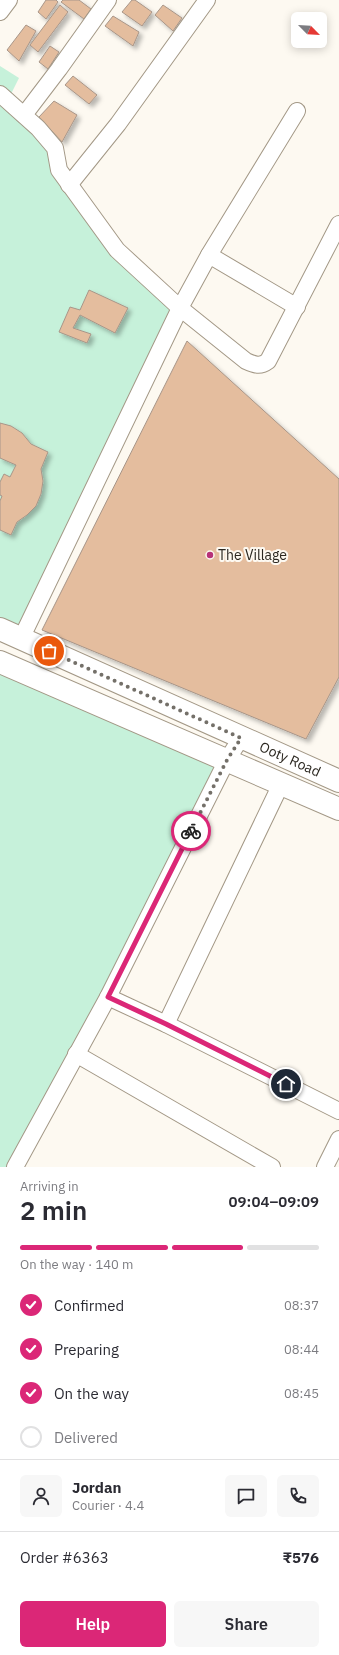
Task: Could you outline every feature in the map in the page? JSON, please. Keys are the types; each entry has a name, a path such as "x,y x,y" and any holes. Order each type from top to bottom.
{"main road":[{"name":"Ooty Road","path":"0,629 339,781"},
{"name":"Ooty Road","path":"0,662 339,809"}],"street":[{"path":"0,12 9,0"},
{"path":"24,115 108,0"},
{"path":"69,185 118,124 207,0"},
{"path":"0,94 38,128 55,148 59,170 117,250 180,308 246,361 258,366 263,365 268,361 339,224"},
{"path":"21,639 180,308 209,255 297,112"},
{"path":"209,255 297,307"},
{"path":"15,1167 108,997 227,760 241,738"},
{"path":"166,1024 281,784"},
{"path":"108,997 166,1024 339,1111"},
{"path":"76,1054 272,1167"},
{"path":"325,1167 339,1139"}],"green space":[{"path":"0,66 19,78 10,96 0,88"},
{"path":"0,94 55,148 69,185 176,305 21,639 0,629"},
{"path":"0,657 227,760 14,1167 0,1167"}],"building":[{"path":"46,0 56,0 58,2 46,19 38,12"},
{"path":"63,0 79,0 91,9 84,19 61,2"},
{"path":"132,0 135,0 152,12 142,26 122,12"},
{"path":"60,5 68,12 38,52 30,45"},
{"path":"163,5 182,18 173,31 155,15"},
{"path":"113,16 139,32 133,46 105,26"},
{"path":"26,25 36,31 19,61 7,50"},
{"path":"50,46 59,52 48,69 39,62"},
{"path":"73,76 97,95 89,104 65,85"},
{"path":"54,101 77,115 62,142 39,117"},
{"path":"89,290 128,308 115,333 80,315 73,328 91,334 87,343 59,332 70,307 80,310"},
{"name":"The Village","path":"187,341 339,479 339,677 306,739 42,630"},
{"path":"0,423 11,426 22,433 31,444 48,452 41,469 43,481 41,494 36,506 17,522 11,535 0,530 0,501 2,496 0,495 0,482 4,474 10,477 16,465 0,458"}],"way so far":[{"path":"49,651 241,738 227,760 191,831"}],"place":[{"name":"The Village","path":"210,555"}],"route":[{"path":"191,831 108,997 166,1024 286,1084"}]}
